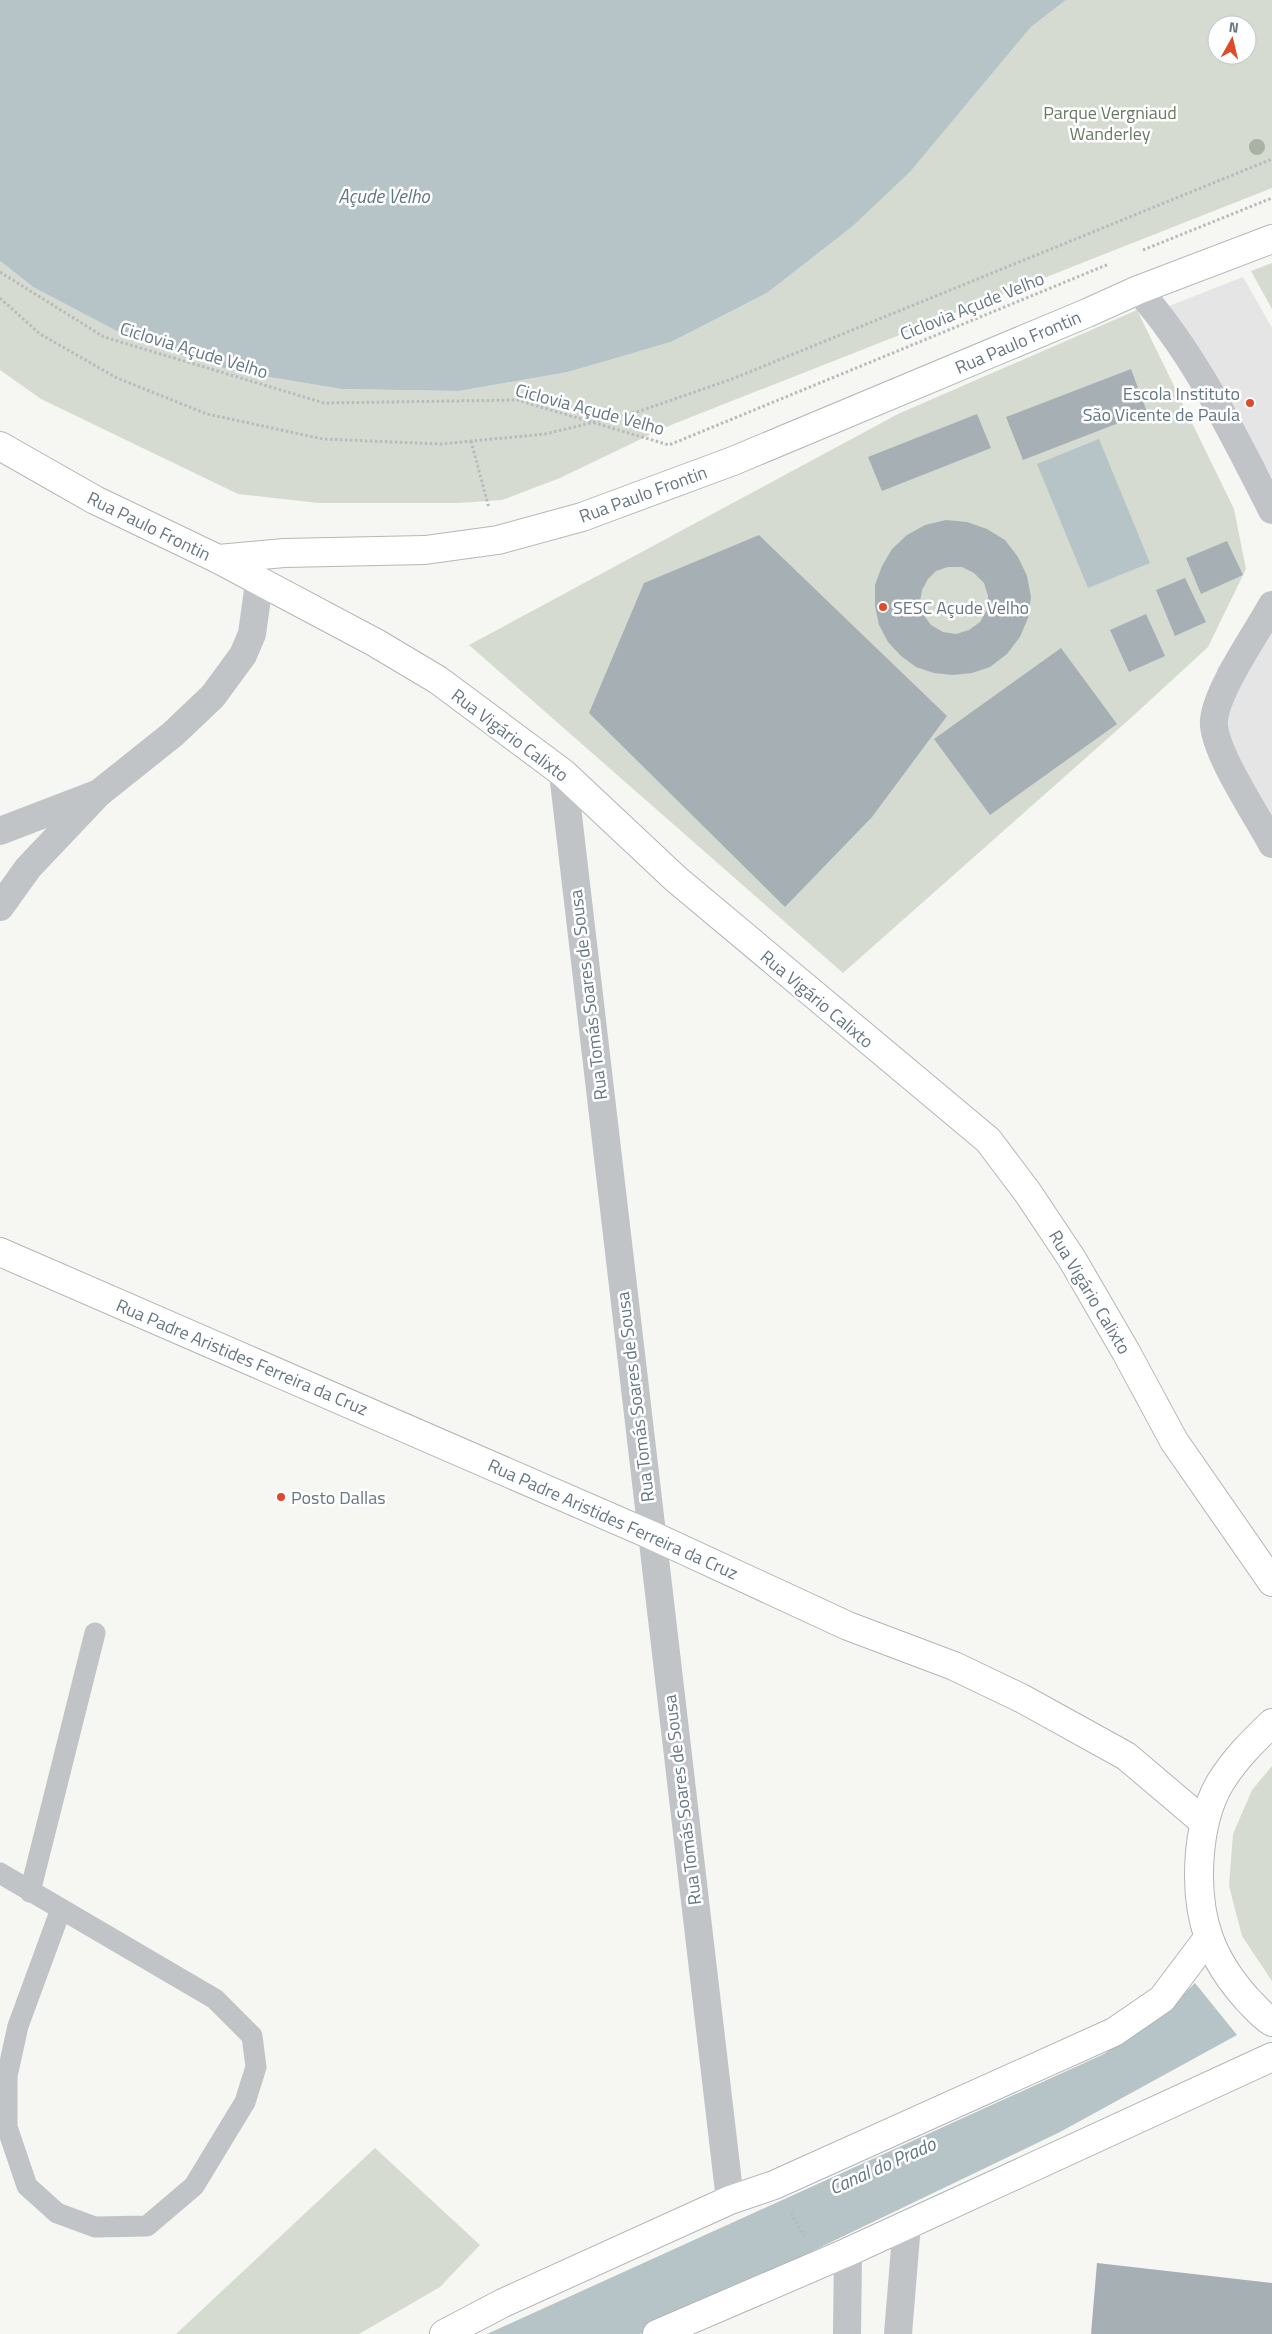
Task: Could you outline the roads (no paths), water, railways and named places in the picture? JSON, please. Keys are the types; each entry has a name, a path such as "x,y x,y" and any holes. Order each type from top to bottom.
{"main road":[{"name":"Rua Paulo Frontin","path":"0,446 95,500 218,559 284,554 425,550 498,540 582,517 733,461 1138,290 1272,238"},
{"name":"Rua Vigário Calixto","path":"218,559 259,583 376,643 438,680 563,773 684,886 988,1140 1028,1193 1072,1259 1174,1440 1272,1582"},
{"name":"Rua Padre Aristides Ferreira da Cruz","path":"0,1252 651,1535 848,1626 954,1666 1021,1698 1126,1756 1204,1822"},
{"path":"1272,1723 1243,1751 1224,1778 1204,1822 1197,1881 1208,1938 1231,1981 1264,2017 1272,2022"},
{"path":"444,2334 503,2303 730,2200 774,2185 1114,2032 1162,1999 1208,1938"},
{"path":"657,2334 848,2252 1272,2057"}],"street":[{"path":"1138,290 1164,320 1201,378 1272,510"},
{"path":"0,907 28,868 99,793 173,734 214,696 243,656 252,634 259,583"},
{"path":"1272,605 1218,702 1214,722 1220,750 1272,844"},
{"name":"Rua Tomás Soares de Sousa","path":"563,773 730,2200"},
{"path":"0,832 99,793"},
{"path":"898,2334 907,2224"},
{"path":"848,2252 848,2334"}],"lane":[{"path":"30,1892 94,1633"},
{"path":"0,1873 215,1999 252,2036 256,2067 245,2102 194,2186 147,2226 95,2227 57,2213 26,2186 7,2127 7,2076 18,2026 61,1909"}],"water":[{"name":"Açude Velho","path":"0,0 1066,0 1031,27 910,172 853,226 767,293 671,342 568,372 459,391 341,389 233,371 128,337 33,287 0,261"},
{"path":"1099,439 1150,563 1088,588 1037,464"},
{"name":"Canal do Prado","path":"1195,1983 1237,2035 1060,2132 640,2334 487,2334 1104,2054 1163,2014"}],"place":[{"name":"Escola Instituto São Vicente de Paula","path":"1250,403"},
{"name":"SESC Açude Velho","path":"883,607"},
{"name":"Posto Dallas","path":"281,1497"}],"park label":[{"name":"Parque Vergniaud Wanderley","path":"1110,122"}]}
